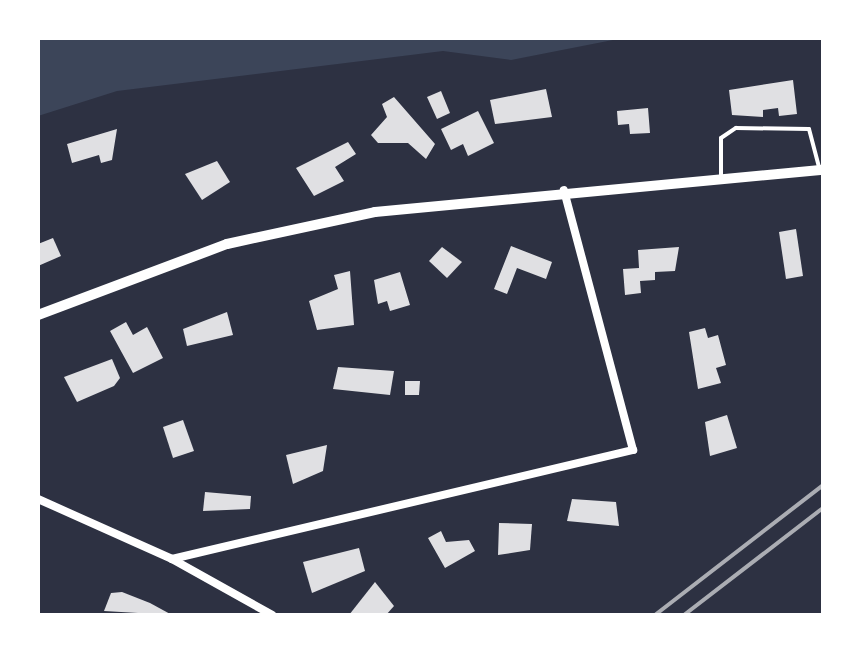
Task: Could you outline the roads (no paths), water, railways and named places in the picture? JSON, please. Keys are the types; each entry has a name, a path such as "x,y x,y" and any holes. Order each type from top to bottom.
{"street":[{"path":"38,315 227,244 375,212 564,190 821,170"},
{"path":"172,559 633,450 564,190"},
{"path":"38,499 172,559 272,615"}],"lane":[{"path":"721,178 721,138 736,128 809,129 821,170"}],"railway":[{"path":"655,615 823,485"},
{"path":"684,615 823,508"}]}
